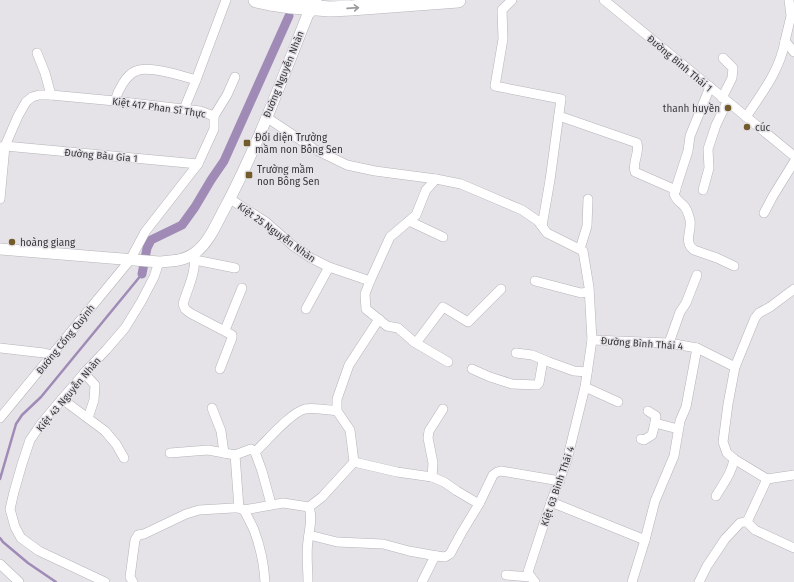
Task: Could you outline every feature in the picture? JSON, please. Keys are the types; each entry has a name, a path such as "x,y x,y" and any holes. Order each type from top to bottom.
{"highway":[{"path":"256,0 291,6 315,4 330,9 458,0"}],"street":[{"path":"184,109 226,0"},
{"path":"512,0 502,10 503,40 495,86 561,99 542,226"},
{"name":"Đường Bình Thái 1","path":"604,0 794,156"},
{"path":"746,117 772,78 779,61 791,16 789,0"},
{"name":"Đường Nguyễn Nhàn","path":"0,249 156,262 177,261 194,256 213,229 237,185 308,14 315,4"},
{"path":"784,41 794,52"},
{"path":"38,53 51,95"},
{"path":"703,190 709,168 708,149 732,78 733,68 723,58"},
{"path":"115,100 117,92 124,82 137,70 145,69 163,71 196,80"},
{"path":"214,116 227,95 235,77"},
{"path":"710,87 690,136 688,151 674,194 676,199 686,207 691,222 688,240 690,246 694,250 734,266"},
{"name":"Kiệt 417 Phan Sĩ Thực","path":"0,199 2,147 26,102 32,97 39,95 51,95 115,100 200,111 214,116 214,129 198,164 145,232 133,260"},
{"path":"266,116 314,149 347,165 374,171 436,179 461,184 522,210 538,221 547,233 581,250 587,226 588,199"},
{"path":"559,116 637,143 638,149 634,166 635,172 676,190"},
{"name":"Đường Bàu Gia 1","path":"2,147 198,164"},
{"path":"764,213 794,162"},
{"path":"436,179 426,190 416,215 390,237 365,294 366,309 386,326 398,328 416,343 448,362"},
{"name":"Kiệt 25 Nguyễn Nhàn","path":"230,199 266,222 292,245 311,258 329,267 370,281"},
{"path":"409,221 443,237"},
{"name":"Kiệt 63 Bình Thái 4","path":"533,580 528,572 567,460 588,372 592,340 586,263 581,250"},
{"path":"194,256 235,268"},
{"name":"Đường Nguyễn Nhàn","path":"194,256 194,270 183,304 185,309 228,332"},
{"name":"Đường Cống Quỳnh","path":"0,417 133,260"},
{"name":"Kiệt 43 Nguyễn Nhàn","path":"105,582 39,551 21,538 15,527 10,509 30,440 41,424 84,373 125,328 154,277 156,262"},
{"path":"306,309 329,267"},
{"path":"669,343 680,312 686,302 697,275"},
{"path":"536,281 581,293 589,292"},
{"path":"220,369 232,338 228,332 242,288"},
{"path":"416,343 443,307 468,322 501,289"},
{"path":"794,290 759,313 753,323 735,367 728,404 724,442 727,453 734,459 767,479 794,475"},
{"path":"133,582 130,577 134,540 138,535 144,534 186,514 199,510 241,509 283,503 308,507 322,497 354,462 350,430 337,411 337,399 349,365 379,319"},
{"name":"Đường Bình Thái 4","path":"592,340 669,343 698,348 735,367"},
{"path":"0,348 44,352 52,355"},
{"path":"632,582 655,501 674,456 678,429 686,407 698,348"},
{"path":"516,353 532,355 574,371 588,372"},
{"path":"472,369 512,384 537,385 539,384 543,360"},
{"path":"84,373 95,385 94,400 88,418"},
{"path":"585,387 618,402"},
{"path":"62,399 105,431 116,444 124,458"},
{"path":"212,408 221,431 224,453"},
{"path":"255,452 296,413 306,409 337,411"},
{"path":"432,477 433,463 428,438 429,431 443,409"},
{"path":"641,439 644,440 652,435 655,423 656,416 648,411"},
{"path":"655,423 678,429"},
{"path":"170,453 208,450 235,455 251,449 255,452 262,471 271,504"},
{"path":"235,455 241,509 253,528 259,547 265,582"},
{"path":"716,496 731,472 734,459"},
{"path":"354,462 397,472 432,477 444,482 479,504"},
{"path":"309,535 337,542 383,544 409,551 445,557 450,554 479,504 493,475 497,472 501,471 560,481"},
{"path":"747,522 767,479"},
{"path":"552,502 645,540"},
{"path":"308,507 311,512 307,542 308,582"},
{"path":"747,522 755,530 794,548"},
{"path":"699,582 707,566 725,539 740,523 747,522"},
{"path":"422,582 436,556"},
{"path":"0,564 19,582"},
{"path":"506,575 533,580"}],"waterway":[{"path":"142,274 147,248 151,240 182,225 224,161 289,16"},
{"path":"0,479 16,424 22,415 41,397 142,274"},
{"path":"0,538 28,563 56,582"}],"place":[{"name":"thanh huyền","path":"728,108"},
{"name":"cúc","path":"747,127"},
{"name":"Đối diện Trường mầm non Bông Sen","path":"247,143"},
{"name":"Trường mầm non Bông Sen","path":"249,175"},
{"name":"hoàng giang","path":"12,242"}]}
